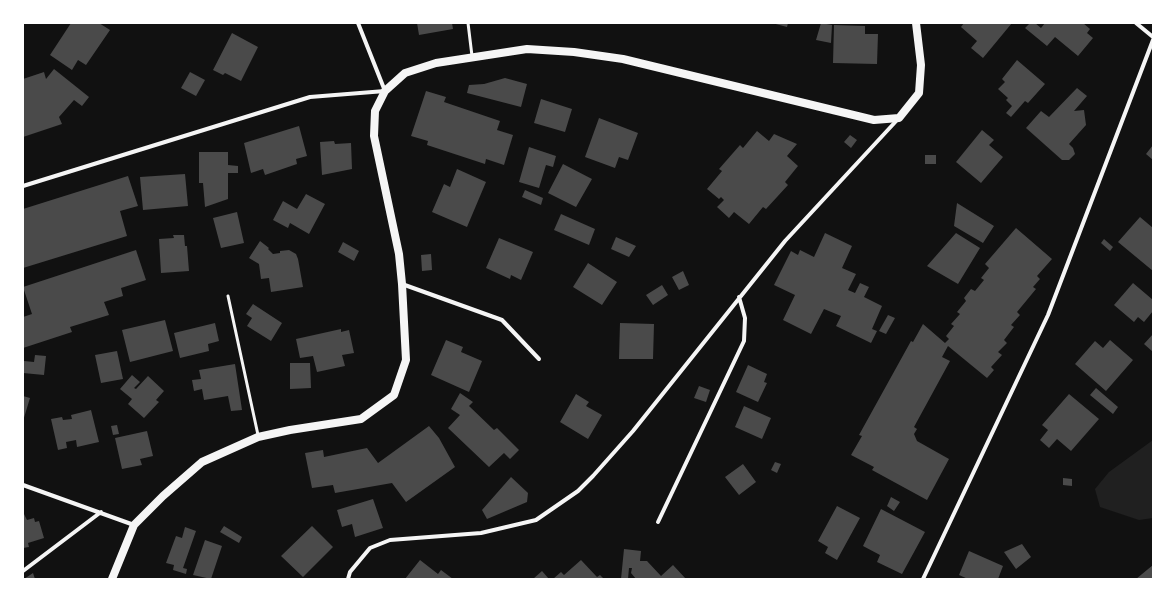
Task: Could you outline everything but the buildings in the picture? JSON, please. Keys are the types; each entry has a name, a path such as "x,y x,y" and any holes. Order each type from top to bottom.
{"main road":[{"path":"112,579 134,525 163,496 202,462 258,437 290,430 361,419 394,395 406,360 402,284 399,254 374,136 375,111 385,91 405,73 436,63 527,49 574,52 623,59 874,120 899,118 919,93 921,65 916,23"}],"street":[{"path":"23,186 310,97 385,91 358,23"},
{"path":"923,579 1048,315 1153,38 1136,23"},
{"path":"348,579 350,572 370,548 390,540 481,533 536,520 578,491 633,431 739,297 785,242 899,118"},
{"path":"402,284 502,320 539,359"},
{"path":"658,522 744,341 745,318 739,297"},
{"path":"23,485 134,525"},
{"path":"23,571 101,512"}],"lane":[{"path":"468,23 472,58"},
{"path":"228,296 258,437"}],"shaded area":[{"path":"1153,440 1153,518 1139,520 1100,507 1095,489 1109,472"}]}
